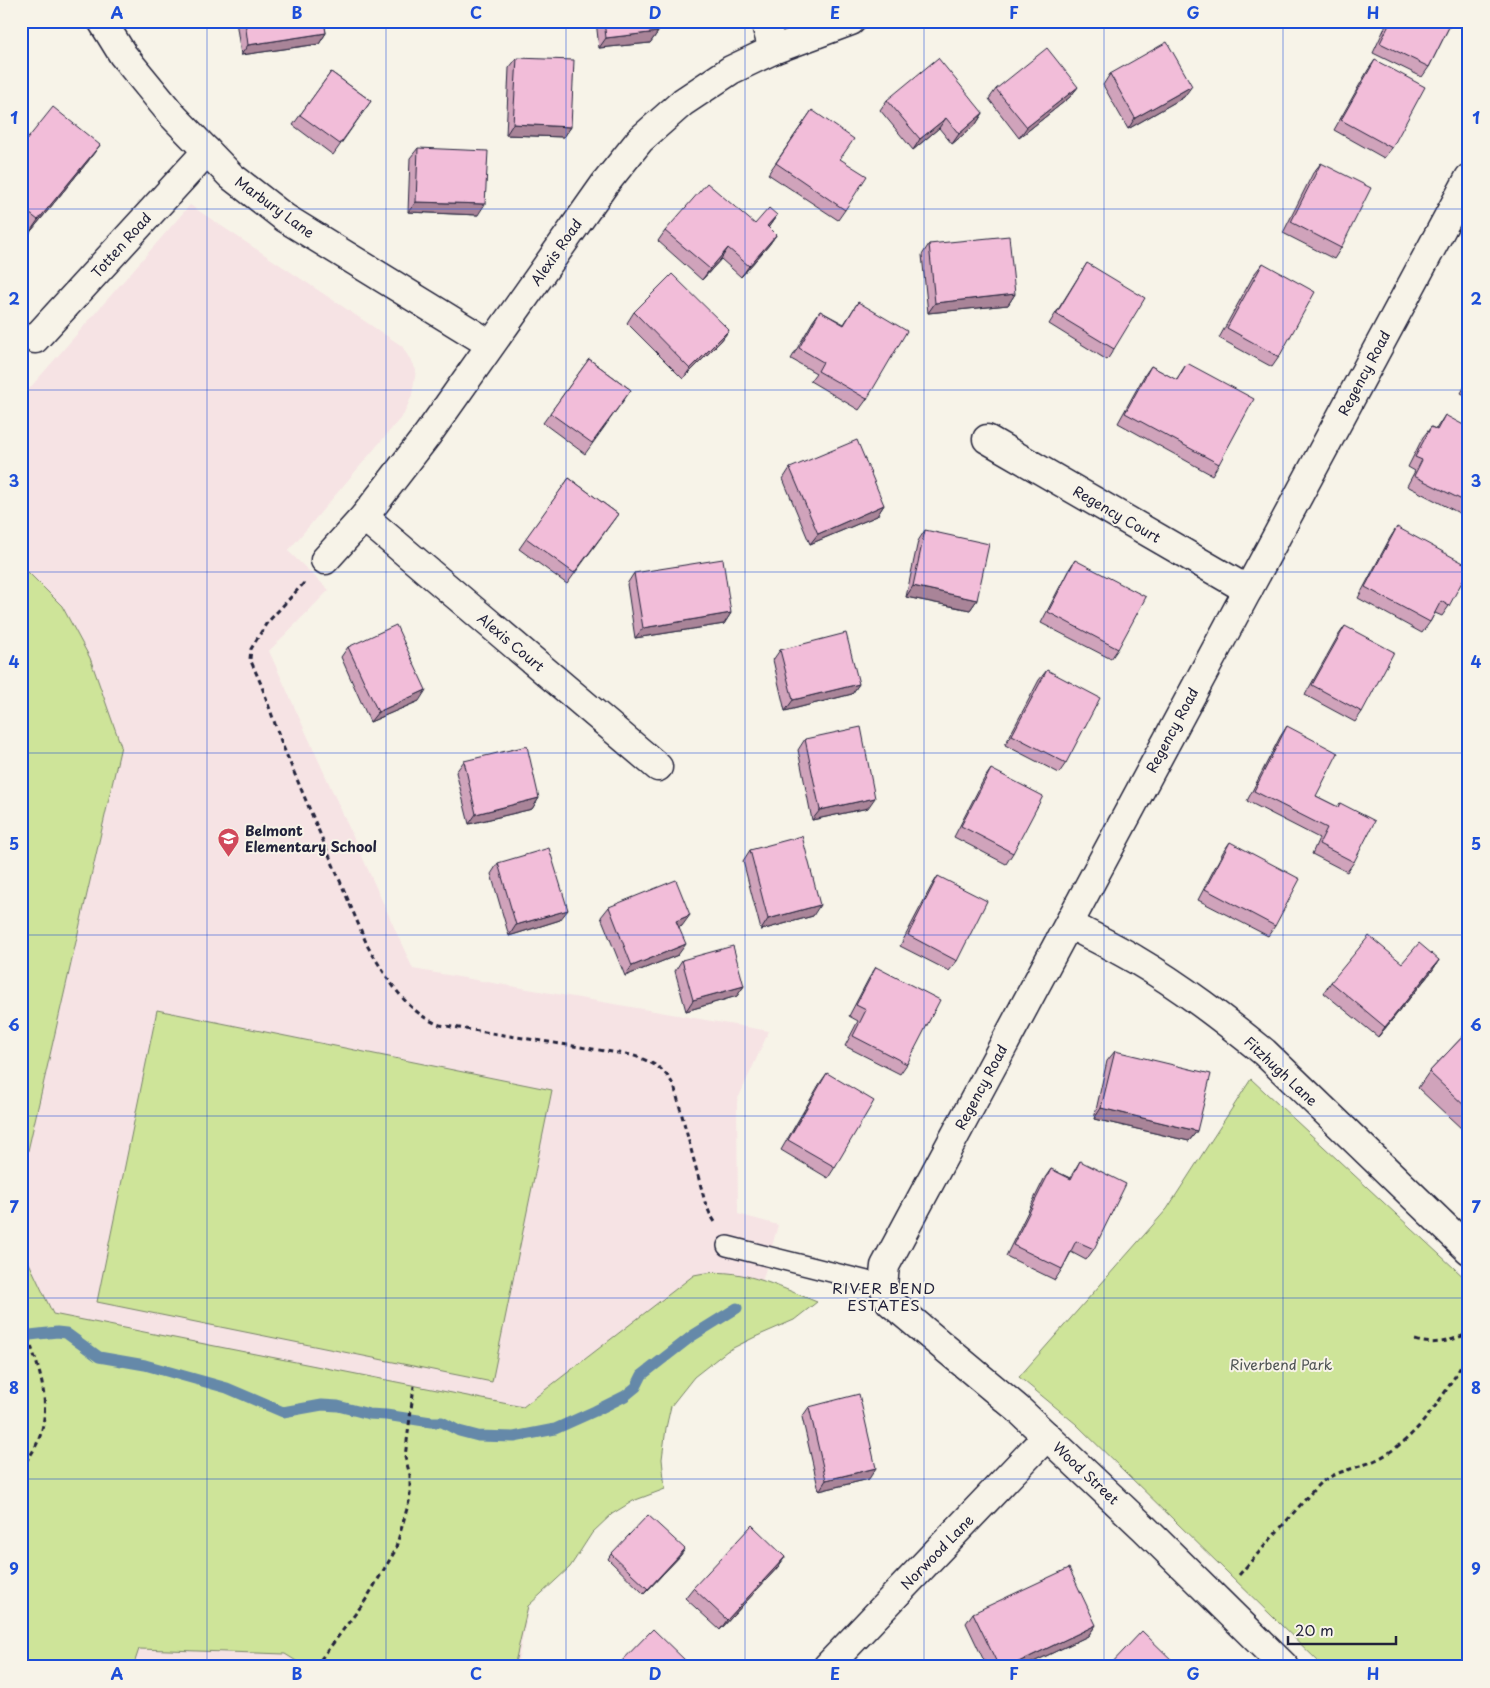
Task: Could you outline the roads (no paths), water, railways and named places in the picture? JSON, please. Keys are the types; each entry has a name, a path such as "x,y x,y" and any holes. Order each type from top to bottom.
{"street":[{"name":"Marbury Lane","path":"102,21 123,55 173,116 231,176 285,218 490,344"},
{"path":"765,21 773,50"},
{"name":"Alexis Road","path":"324,560 364,516 428,434 604,185 640,140 683,102 731,70 773,50 852,21"},
{"name":"Totten Road","path":"35,339 207,151"},
{"name":"Regency Road","path":"883,1285 885,1266 1469,178"},
{"name":"Regency Court","path":"987,439 1248,590"},
{"name":"Alexis Court","path":"364,516 658,767"},
{"name":"Fitzhugh Lane","path":"1069,924 1136,960 1197,1000 1233,1027 1264,1052 1465,1239"},
{"name":"Wood Street","path":"883,1285 890,1302 1018,1409 1217,1599 1285,1667"},
{"name":"Norwood Lane","path":"826,1667 1047,1436"}],"lane":[{"path":"733,1247 883,1285"}],"waterway":[{"path":"21,1336 57,1332 66,1333 99,1357 145,1365 227,1388 283,1412 322,1405 338,1406 369,1414 442,1422 459,1431 478,1436 514,1437 555,1429 625,1396 636,1387 642,1375 692,1336 737,1308"}],"place":[{"name":"Belmont Elementary School","path":"229,857"}],"district":[{"name":"RIVER BEND ESTATES","path":"884,1296"}],"park label":[{"name":"Riverbend Park","path":"1281,1364"}]}
